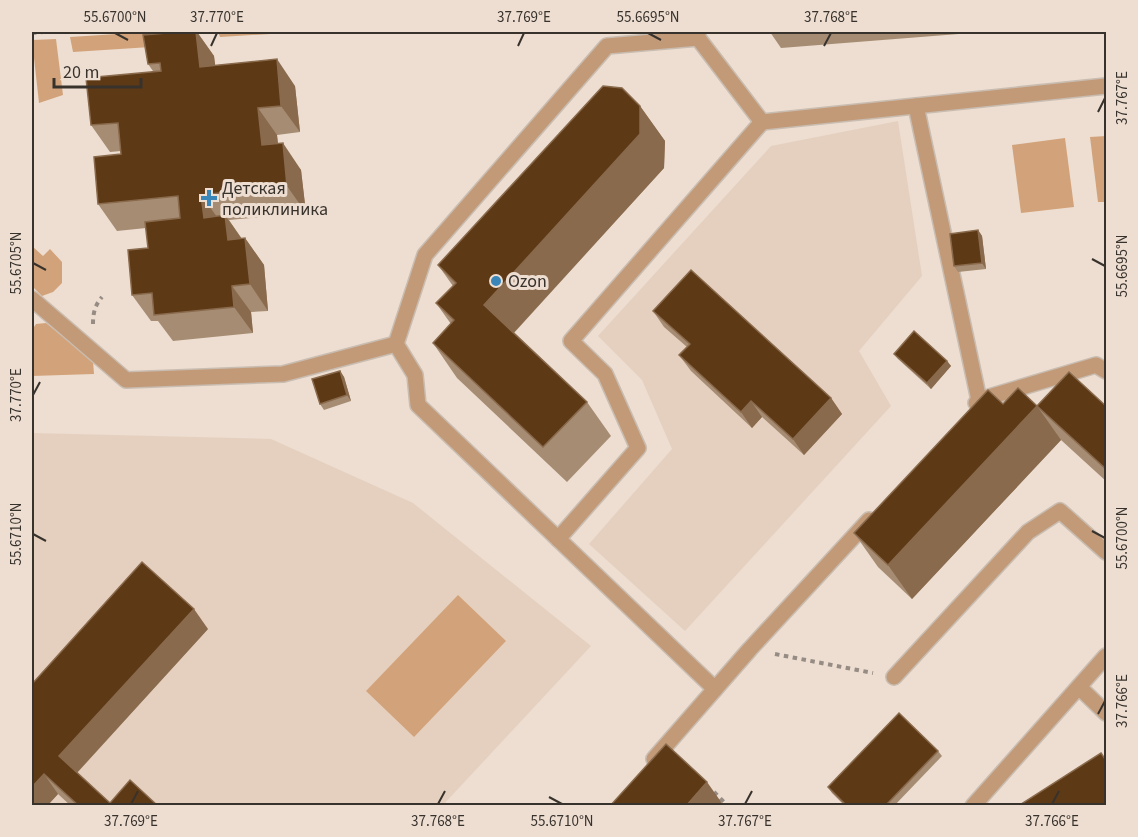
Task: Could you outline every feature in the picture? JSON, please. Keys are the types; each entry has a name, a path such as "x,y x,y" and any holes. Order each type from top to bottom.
{"lane":[{"path":"715,689 418,405 415,375 396,344 425,255 607,46 698,34 762,122"},
{"path":"558,539 638,448 606,374 571,341 762,122 1107,86"},
{"path":"916,106 979,400"},
{"path":"33,303 126,380 283,374 396,344"},
{"path":"963,417 979,400 1096,365 1107,371"},
{"path":"894,676 1028,532 1060,511 1107,552"},
{"path":"642,772 750,649 877,512"},
{"path":"973,806 1107,656"},
{"path":"1079,687 1107,713"}],"path":[{"path":"32,33 43,32"},
{"path":"750,649 894,676"},
{"path":"712,791 728,806"}],"shaded area":[{"path":"165,32 166,46 73,52 70,37"},
{"path":"218,32 287,32 287,33 220,37"},
{"path":"56,39 63,95 39,103 32,40"},
{"path":"898,121 922,276 859,351 891,406 685,631 589,544 672,449 642,380 598,336 771,146"},
{"path":"1106,136 1106,202 1098,202 1090,137"},
{"path":"1065,138 1074,207 1021,213 1012,145"},
{"path":"32,246 43,256 50,249 62,262 62,283 53,292 42,296 32,286"},
{"path":"46,323 93,361 94,374 32,376 32,330 36,324"},
{"path":"32,433 271,439 413,503 591,646 443,805 32,806"},
{"path":"458,595 506,641 414,737 366,691"}],"building":[{"name":"Детская поликлиника","path":"196,32 200,67 277,59 281,106 258,108 262,145 283,143 287,186 201,195 204,218 225,215 228,240 245,238 250,284 232,286 234,307 154,315 152,293 132,295 128,250 148,248 145,222 180,218 178,196 98,204 94,157 121,154 118,123 91,125 86,78 161,71 160,63 148,64 143,35"},
{"path":"603,86 622,88 640,106 640,134 484,305 587,402 543,447 433,343 454,320 436,303 456,283 438,265"},
{"path":"978,230 982,263 954,266 950,234"},
{"path":"691,270 831,398 793,439 751,401 741,412 679,355 690,344 653,311"},
{"path":"914,331 947,361 927,383 894,354"},
{"path":"340,371 347,395 320,404 312,379"},
{"path":"1069,372 1107,407 1107,470 1037,406"},
{"path":"1018,388 1037,406 888,565 854,533 988,390 1003,404"},
{"path":"142,562 194,609 59,756 110,803 130,780 158,806 79,806 44,774 32,787 32,684"},
{"path":"899,713 938,751 885,806 847,806 828,787"},
{"path":"666,744 707,782 686,806 610,806"},
{"path":"1101,753 1107,762 1107,806 1018,806"}],"place":[{"name":"Детская поликлиника","path":"209,198"},
{"name":"Ozon","path":"496,281"}]}
